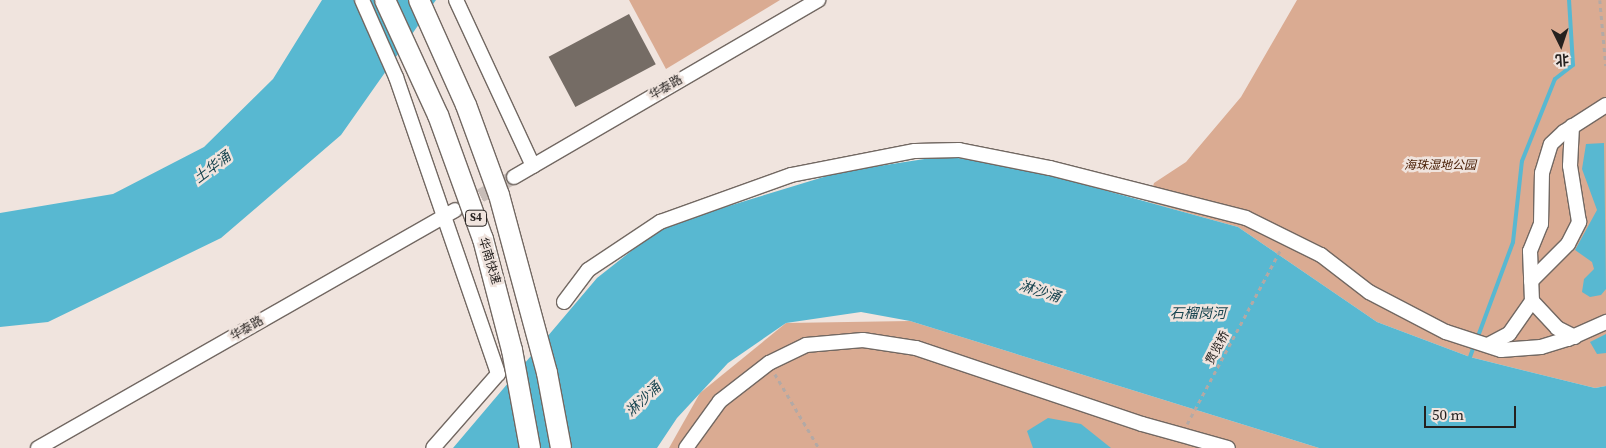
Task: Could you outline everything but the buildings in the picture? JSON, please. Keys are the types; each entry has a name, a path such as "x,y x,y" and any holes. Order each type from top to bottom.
{"highway":[{"name":"华南快速","path":"386,0 438,115 483,239 512,350 530,448"},
{"name":"S4","path":"419,0 466,105 507,220 547,373 560,448"}],"street":[{"path":"362,0 396,77 442,217 498,374 433,448"},
{"path":"456,0 533,166"},
{"name":"华泰路","path":"514,177 818,0"},
{"path":"1480,343 1509,334 1532,301 1530,251 1541,224 1544,158 1551,144 1572,126 1606,105"},
{"path":"1531,281 1568,244 1578,222 1570,166 1572,126"},
{"path":"564,302 588,270 660,222 791,175 915,151 959,150 1050,168 1246,218 1321,255 1369,292 1446,332 1501,350 1541,347 1575,336 1606,322"},
{"name":"华泰路","path":"38,448 455,210"},
{"path":"1532,301 1557,328 1575,336"},
{"path":"686,448 720,402 768,363 806,346 863,340 916,348 1142,424 1228,448"}],"path":[{"path":"1600,0 1606,66"},
{"name":"贯览桥","path":"1184,429 1281,249"},
{"path":"768,363 819,448"}],"green space":[{"path":"629,0 780,0 666,69"},
{"name":"海珠湿地公园","path":"1297,0 1606,0 1606,386 1595,388 1470,357 1377,322 1238,227 1148,202 1154,183 1186,162 1241,97"},
{"path":"910,321 1319,448 669,448 700,393 786,323"}],"water":[{"name":"土华涌","path":"322,0 436,0 341,135 221,238 48,322 0,327 0,213 113,194 204,147 273,79"},
{"path":"1604,143 1606,289 1601,295 1590,297 1582,292 1584,279 1594,269 1592,262 1575,250 1597,210 1582,169 1586,144"},
{"name":"石榴岗河","path":"944,156 1024,168 1238,227 1377,322 1470,357 1595,388 1606,386 1606,448 1319,448 910,321 861,312 786,323 728,363 677,418 657,448 453,448 597,278 663,226 840,172"},
{"path":"1606,334 1606,353 1597,354 1590,342"},
{"path":"1048,418 1081,424 1111,448 1033,448 1027,431"}],"waterway":[{"path":"1477,339 1513,242 1522,161 1555,79 1573,65 1569,0"},
{"path":"1470,357 1474,346"}],"tunnel":[{"path":"462,206 514,177"}],"water label":[{"name":"淋沙涌","path":"1040,291"},
{"name":"淋沙涌","path":"643,399"}]}
